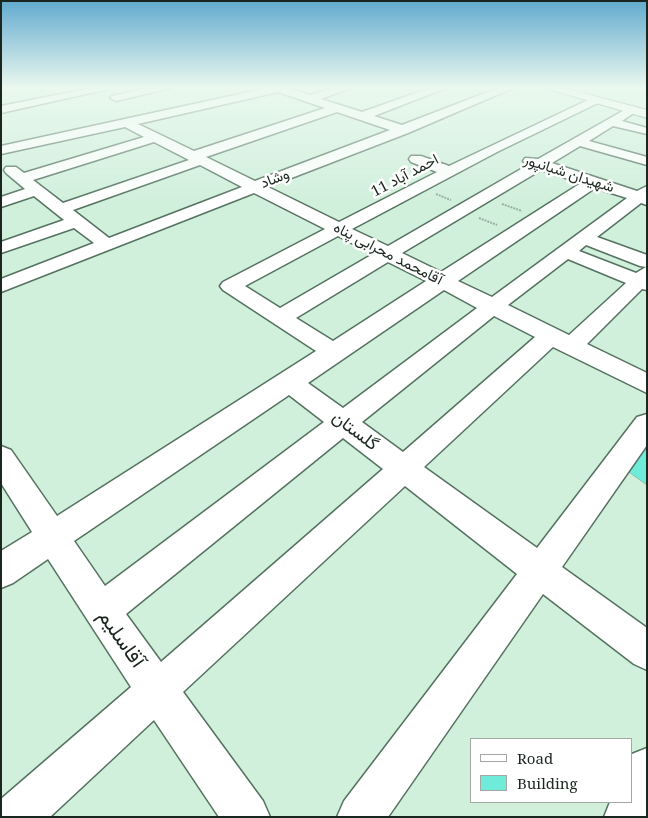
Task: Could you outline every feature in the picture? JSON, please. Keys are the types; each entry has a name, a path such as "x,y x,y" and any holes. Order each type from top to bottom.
{"street":[{"path":"1,150 44,141 92,126"},
{"name":"آقامحمد محرابی پناه","path":"155,126 198,158 647,384"},
{"path":"159,128 165,126"},
{"path":"22,178 165,126"},
{"path":"61,209 286,126"},
{"path":"393,126 404,130"},
{"name":"وشاد","path":"43,271 107,244 413,126"},
{"name":"احمد آباد 11","path":"281,317 230,286 449,171 540,126"},
{"path":"334,352 281,317 541,165 604,126"},
{"path":"626,126 644,131"},
{"path":"24,130 44,141"},
{"path":"579,142 647,161"},
{"name":"شهیدان شبانپور","path":"492,149 593,182 644,196"},
{"path":"416,159 449,171"},
{"path":"1,164 107,244"},
{"path":"1,571 593,182"},
{"path":"1,202 37,190"},
{"path":"101,611 493,306 644,196"},
{"path":"1,248 76,221"},
{"path":"584,238 645,275"},
{"path":"566,252 645,275"},
{"path":"1,286 43,271"},
{"path":"1,298 43,271"},
{"path":"16,817 404,468 645,275"},
{"name":"گلستان","path":"289,382 647,651"},
{"path":"360,817 647,424"},
{"name":"آقاسلیم","path":"1,458 101,611 247,817"},
{"path":"633,803 647,770"},
{"path":"627,817 633,803"}],"path":[{"path":"418,187 516,233"},
{"path":"484,197 539,217"}],"building":[{"path":"647,442 647,485 626,470"}]}
